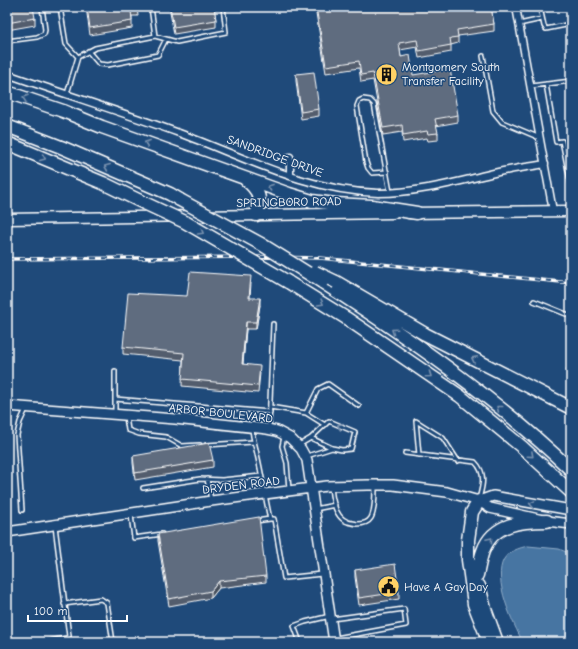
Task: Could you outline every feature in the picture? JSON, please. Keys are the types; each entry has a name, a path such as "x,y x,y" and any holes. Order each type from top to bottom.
{"highway":[{"path":"7,92 312,201 372,206 417,213"},
{"path":"7,126 61,147 170,194 261,244 336,282 425,334 571,408"},
{"path":"7,142 103,183 185,222 288,282 346,318 460,396 522,447 569,491"},
{"path":"239,176 252,184 258,193 260,206 256,215"},
{"path":"261,244 322,282 452,371 532,434 571,470"},
{"path":"479,501 480,513 475,543 479,593 497,642"},
{"path":"479,501 472,512 468,540 468,560 474,604 489,642"},
{"path":"477,576 483,550 489,540 500,530 509,525 520,522 547,521"}],"main road":[{"name":"SPRINGBORO ROAD","path":"7,219 571,211"},
{"name":"ARBOR BOULEVARD","path":"7,406 252,427 269,429 285,435 298,446 305,456 308,465 334,640"},
{"name":"DRYDEN ROAD","path":"7,532 211,501 311,488 375,485 424,488 447,492 479,501 490,508 547,521 571,524"},
{"name":"DRYDEN ROAD","path":"479,501 493,496 571,510"}],"street":[{"path":"516,7 553,211"},
{"name":"SANDRIDGE DRIVE","path":"7,74 179,133 290,176 344,190 362,192 390,192 443,186 504,171 545,164"},
{"path":"290,156 290,176"}],"lane":[{"path":"7,41 37,37 44,34 45,30 42,7"},
{"path":"60,7 66,44 78,57"},
{"path":"151,7 155,36"},
{"path":"67,94 78,57 88,51 94,48 155,36 177,42 226,32 223,7"},
{"path":"558,7 544,9 541,12 546,29 571,24"},
{"path":"519,24 542,19"},
{"path":"88,51 99,64 108,65 158,55 166,39"},
{"path":"483,56 494,111 502,122 540,138"},
{"path":"530,86 571,81"},
{"path":"546,84 556,142 562,141 571,185"},
{"path":"387,172 372,172 368,168 366,162 357,106 359,101 363,99 370,100 374,104 387,172 390,192"},
{"path":"534,301 571,316"},
{"path":"269,429 272,324"},
{"path":"115,371 115,415"},
{"path":"306,413 318,389 328,384 359,406"},
{"path":"115,399 270,412"},
{"path":"270,407 306,413 325,425"},
{"path":"22,510 17,436 20,422 27,408"},
{"path":"126,415 128,430 139,434 166,437 182,446 253,442"},
{"path":"298,446 311,438 329,421 355,432 351,449 342,450 332,448 311,438"},
{"path":"419,455 416,421 443,438 458,461"},
{"path":"252,427 253,442 257,453 264,495 270,519"},
{"path":"285,435 282,446 287,463 289,491"},
{"path":"305,456 332,448"},
{"path":"405,453 475,462 480,466 483,478 479,501"},
{"path":"142,488 207,479 222,480 261,476"},
{"path":"207,479 211,501"},
{"path":"330,486 335,505 342,519 347,522 360,524 366,523 371,518 375,485"},
{"path":"314,509 335,505"},
{"path":"130,513 134,538 164,534"},
{"path":"249,522 274,519 284,578 324,574"},
{"path":"55,525 64,604 71,642"},
{"path":"64,604 101,599 104,600 107,603 113,642"},
{"path":"300,642 294,626 304,622 404,609 406,626 334,640"},
{"path":"44,642 67,638 69,636"},
{"path":"200,642 210,640"}],"water":[{"path":"528,546 559,549 571,554 571,642 523,642 509,613 500,578 501,568 504,559 511,552"}],"building":[{"path":"7,7 33,7 35,18 7,23"},
{"path":"87,7 137,7 138,9 131,10 132,21 90,28"},
{"path":"170,7 214,7 216,20 174,27"},
{"name":"Montgomery South Transfer Facility","path":"316,7 491,7 494,24 457,30 458,37 450,38 451,45 419,51 417,40 399,43 401,57 410,55 413,75 450,69 458,115 435,119 438,133 428,134 427,131 403,135 402,125 383,128 373,73 361,75 359,61 326,66"},
{"path":"314,72 319,109 301,112 296,74"},
{"path":"190,272 251,276 249,298 260,298 256,322 246,322 242,364 260,366 258,386 182,379 184,353 123,347 128,293 187,296"},
{"path":"209,443 213,460 135,473 133,456"},
{"path":"259,517 266,576 219,581 211,591 169,599 158,534"},
{"path":"395,564 399,592 359,598 355,570"}],"railway":[{"path":"7,259 320,258 571,283"}],"place":[{"name":"Montgomery South Transfer Facility","path":"386,74"},
{"name":"Have A Gay Day","path":"389,587"}]}
